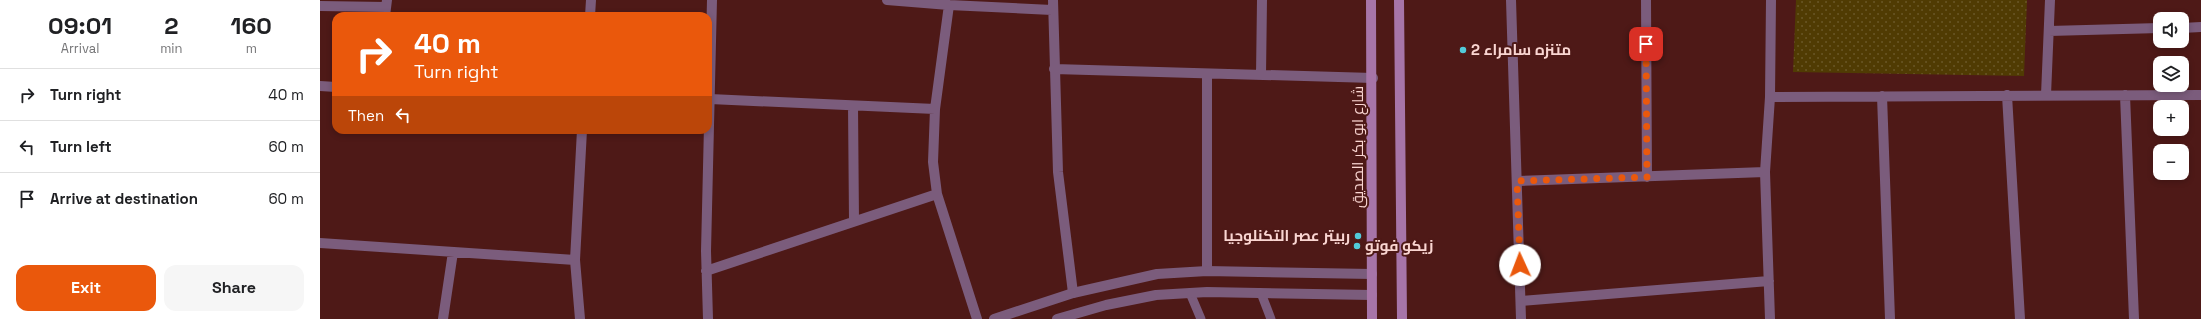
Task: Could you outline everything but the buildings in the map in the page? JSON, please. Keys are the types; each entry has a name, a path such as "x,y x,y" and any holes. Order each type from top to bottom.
{"main road":[{"name":"شارع ابو بكر الصديق","path":"1371,0 1373,78 1372,319"},
{"path":"1399,0 1402,319"}],"street":[{"path":"590,12 591,0"},
{"path":"712,0 712,12"},
{"path":"887,0 949,6 1052,5 1058,172 1073,293"},
{"path":"1262,0 1262,75"},
{"path":"1511,0 1521,319"},
{"path":"1646,0 1647,177"},
{"path":"1770,319 1765,172 1770,97 1771,0"},
{"path":"2046,95 2050,0"},
{"path":"320,6 386,8"},
{"path":"949,6 935,109 933,162 937,194 977,319"},
{"path":"2189,28 2201,27"},
{"path":"2049,31 2153,28"},
{"path":"1054,69 1373,78"},
{"path":"1207,74 1207,271"},
{"path":"320,86 332,87"},
{"path":"1770,97 2201,94"},
{"path":"2007,95 2020,319"},
{"path":"2125,95 2134,319"},
{"path":"1882,96 1890,319"},
{"path":"712,99 935,109"},
{"path":"853,106 854,221"},
{"path":"580,319 575,260 582,134"},
{"path":"708,319 706,271 709,134"},
{"path":"1517,181 1765,172"},
{"path":"706,271 937,194"},
{"path":"320,243 575,260"},
{"path":"443,319 453,252"},
{"path":"994,319 1073,293 1157,274 1207,271 1372,274"},
{"path":"1521,301 1769,281"},
{"path":"1057,319 1131,299 1156,295 1190,293 1261,293 1372,295"}],"lane":[{"path":"1190,293 1201,319"},
{"path":"1261,293 1271,319"}],"shaded area":[{"path":"1796,0 2027,0 2024,76 1793,72"}],"place":[{"name":"متنزه سامراء 2","path":"1463,50"},
{"name":"ربيتر عصر التكنلوجيا","path":"1358,236"},
{"name":"زيكو فوتو","path":"1357,246"}],"route":[{"path":"1520,265 1517,181 1647,177 1646,44"}]}
